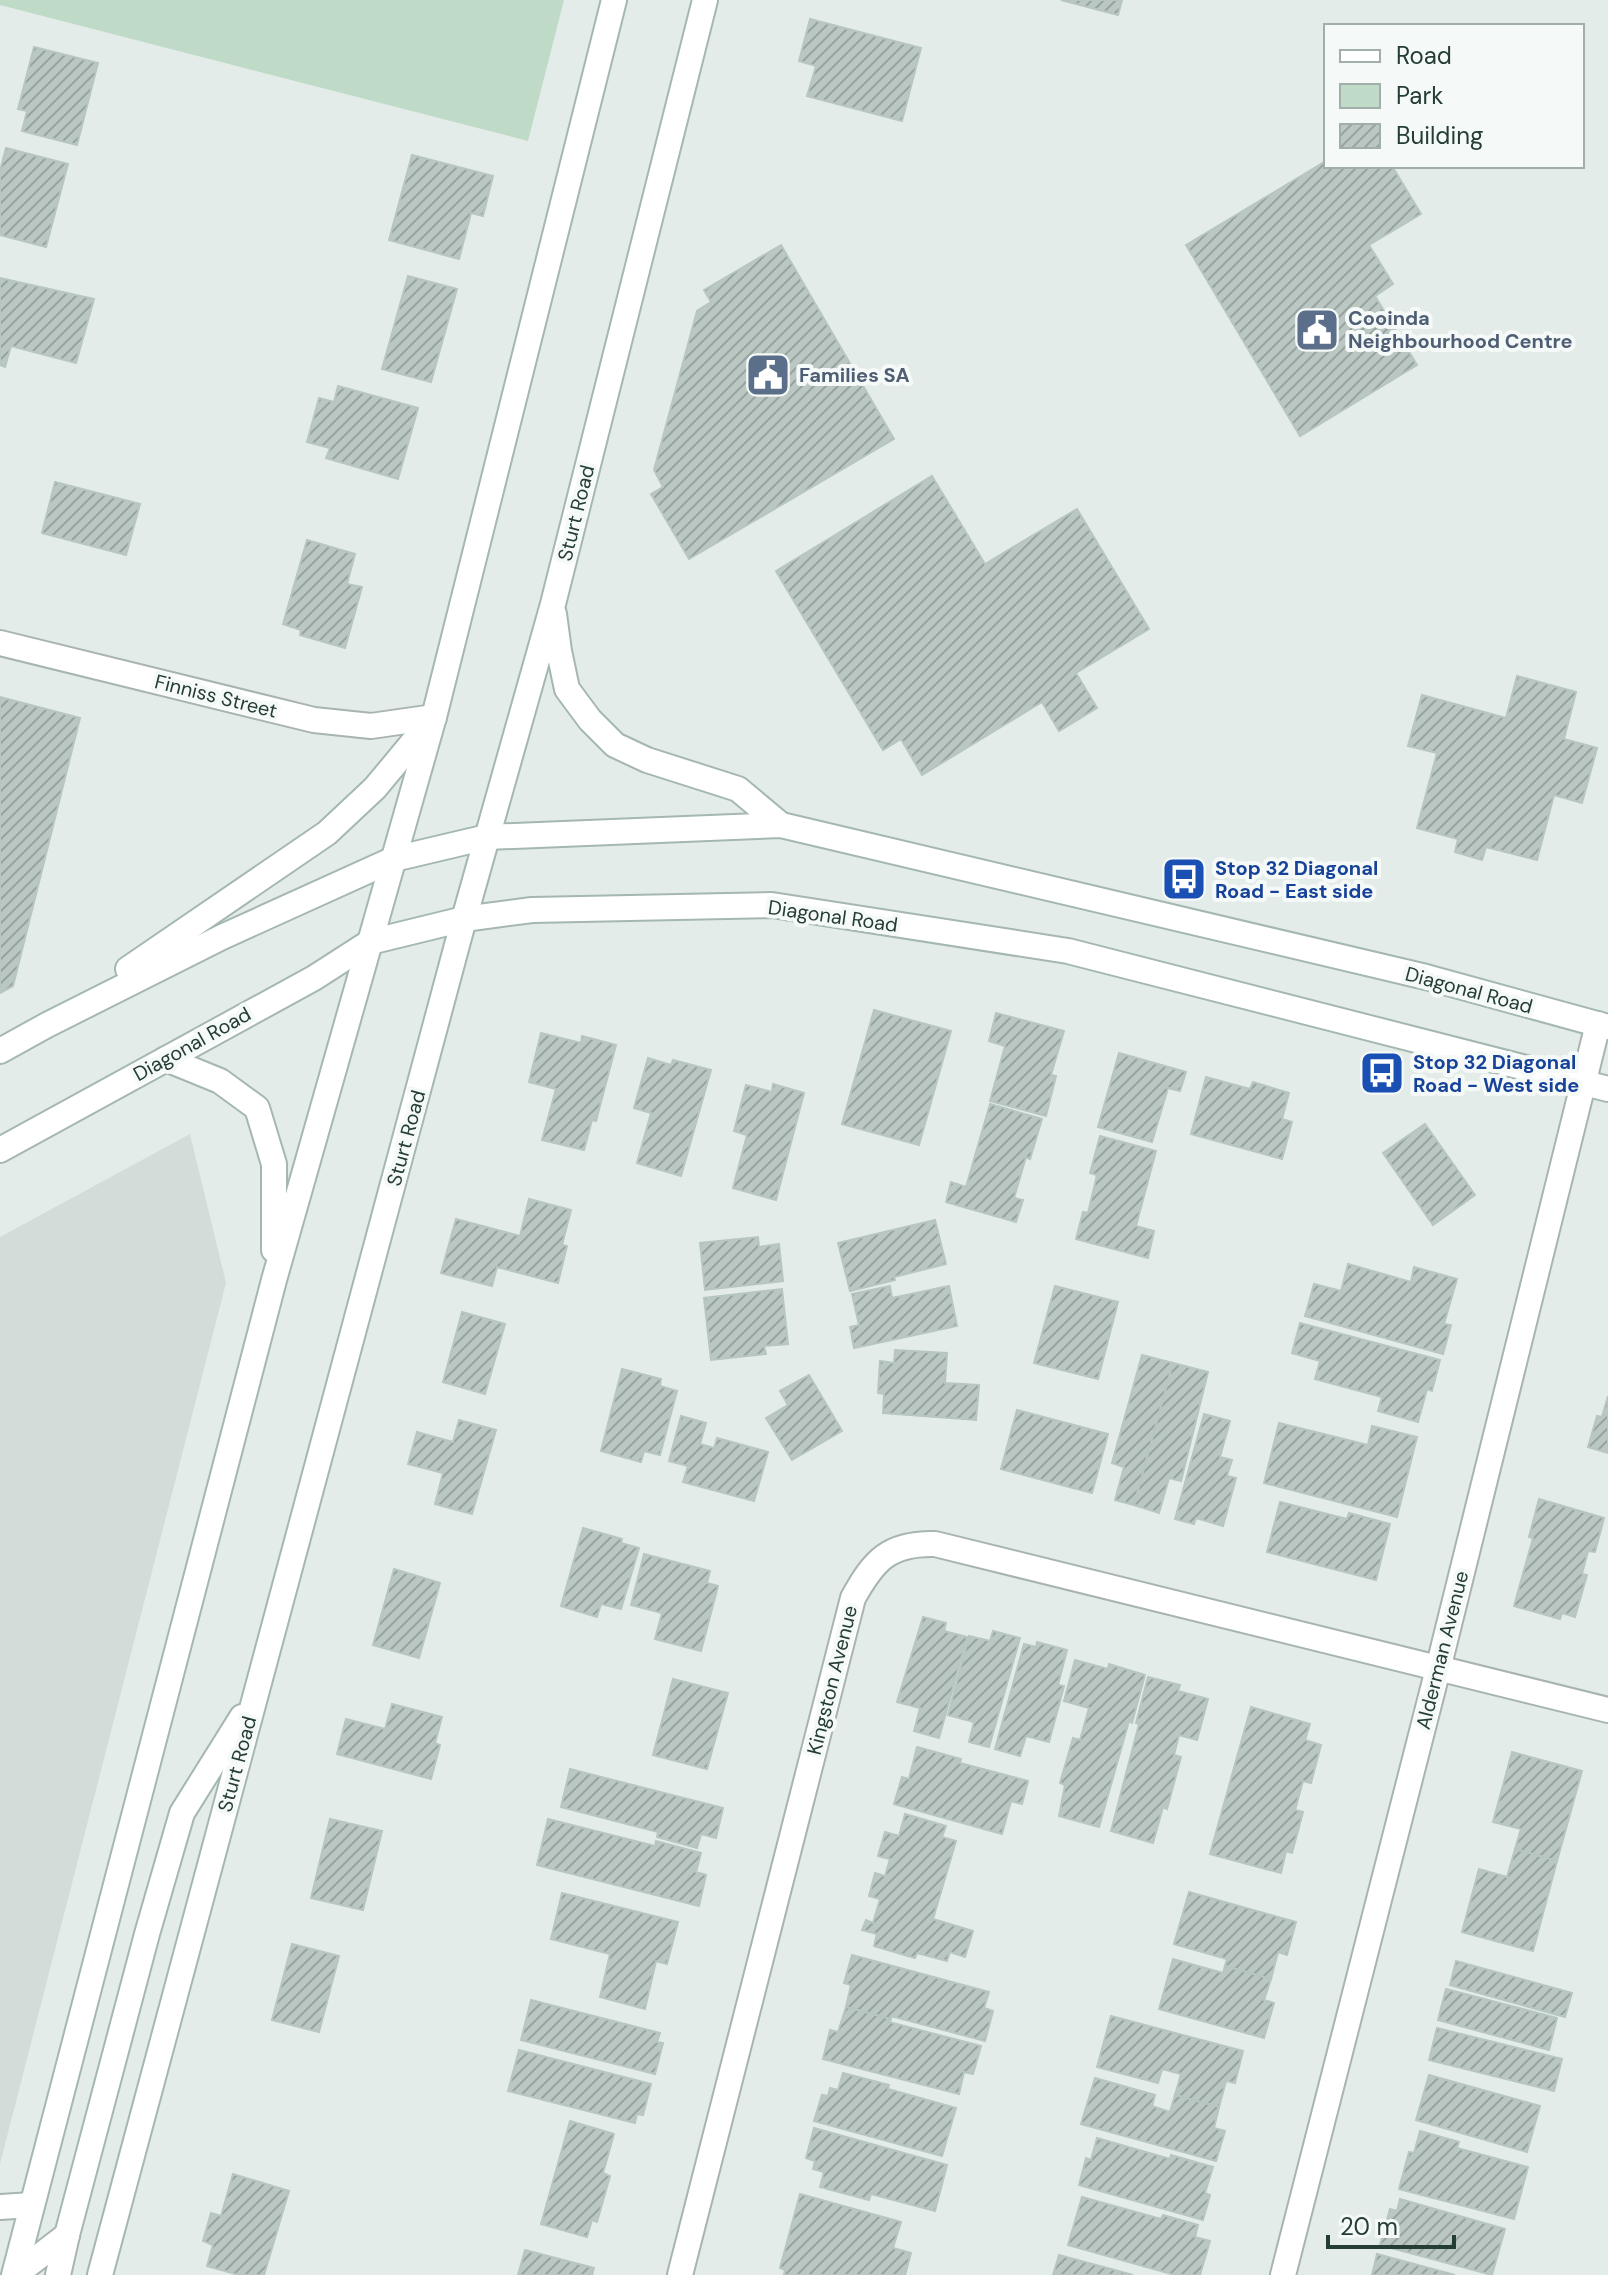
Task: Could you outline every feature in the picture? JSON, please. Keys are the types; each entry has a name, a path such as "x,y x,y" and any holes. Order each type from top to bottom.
{"main road":[{"path":"13,2275 274,1280 434,717 614,0"},
{"name":"Sturt Road","path":"100,2275 464,919 553,604 705,0"},
{"path":"553,604 567,689 606,737 615,745 647,760 738,789 781,825"},
{"name":"Finniss Street","path":"0,643 314,720 371,726 434,717"},
{"path":"47,1025 327,833 375,788 434,717"},
{"name":"Diagonal Road","path":"0,1051 222,937 394,859 487,837 781,825 1426,977 1603,1026"},
{"name":"Diagonal Road","path":"0,1150 314,978 370,942 464,919 532,910 772,905 1068,951 1597,1086"},
{"name":"Alderman Avenue","path":"1283,2275 1438,1669 1597,1086 1603,1026"},
{"path":"166,1059 220,1081 257,1108 274,1164 274,1280"},
{"name":"Kingston Avenue","path":"680,2275 853,1598 868,1571 891,1552 913,1544 935,1544 1608,1710"},
{"path":"58,2275 147,1934 182,1813 256,1695"},
{"path":"0,2207 32,2205"},
{"path":"0,2272 13,2275 67,2235"}],"shaded area":[{"path":"190,1134 226,1283 0,2164 0,1237"}],"green space":[{"path":"0,0 564,0 528,141 0,5"}],"building":[{"path":"1061,0 1122,0 1118,15"},
{"path":"810,19 921,48 902,121 807,96 816,66 799,61"},
{"path":"34,47 98,63 77,145 22,131 27,111 18,109"},
{"path":"6,148 68,164 46,247 0,235 0,171"},
{"path":"412,155 493,176 483,216 471,213 459,259 389,240"},
{"name":"Cooinda Neighbourhood Centre","path":"1324,162 1324,168 1393,168 1421,214 1369,245 1393,284 1375,296 1417,365 1300,436 1186,245"},
{"name":"Families SA","path":"781,245 894,439 689,559 651,494 663,487 654,470 697,311 711,302 704,290"},
{"path":"408,276 457,289 431,382 382,369"},
{"path":"0,278 94,299 76,363 11,346 5,367 0,365"},
{"path":"338,386 418,408 398,479 326,458 330,448 307,442 319,398 334,402"},
{"path":"932,476 985,564 1077,509 1149,629 1076,673 1097,708 1059,731 1042,702 922,775 901,739 883,750 776,571"},
{"path":"55,482 140,504 126,555 42,533"},
{"path":"307,540 355,554 347,584 362,587 345,648 300,635 301,630 283,624"},
{"path":"1517,676 1576,692 1564,739 1597,748 1582,803 1554,795 1537,860 1486,847 1482,860 1455,852 1458,839 1417,828 1437,753 1408,746 1422,695 1506,718"},
{"path":"0,697 80,718 13,986 0,993"},
{"path":"874,1010 951,1031 919,1145 842,1124"},
{"path":"996,1013 1064,1031 1051,1075 1056,1076 1046,1116 990,1101 1005,1046 989,1041"},
{"path":"541,1033 581,1043 582,1036 616,1045 596,1121 592,1120 584,1150 542,1140 556,1089 529,1082"},
{"path":"1119,1053 1186,1072 1180,1091 1168,1088 1152,1142 1098,1127"},
{"path":"648,1058 671,1065 673,1060 711,1070 681,1176 637,1163 651,1113 634,1108"},
{"path":"1206,1077 1250,1089 1253,1082 1289,1093 1282,1119 1292,1122 1282,1159 1191,1134"},
{"path":"773,1084 804,1093 776,1200 733,1188 747,1135 734,1131 746,1085 772,1092"},
{"path":"990,1104 1042,1119 1014,1198 1023,1200 1016,1222 946,1202 951,1182 966,1187"},
{"path":"1425,1124 1475,1195 1433,1225 1383,1153"},
{"path":"1100,1136 1156,1151 1136,1226 1154,1231 1148,1258 1076,1239 1083,1212 1088,1213 1097,1175 1090,1173"},
{"path":"529,1199 571,1210 562,1245 567,1246 558,1283 497,1267 492,1286 441,1273 456,1219 520,1236"},
{"path":"935,1220 946,1264 850,1291 838,1243"},
{"path":"758,1237 759,1247 779,1244 783,1281 705,1290 700,1243"},
{"path":"1348,1264 1411,1282 1414,1267 1457,1279 1444,1324 1451,1325 1443,1354 1305,1316 1314,1284 1341,1291"},
{"path":"890,1286 892,1298 949,1286 957,1326 854,1348 850,1327 859,1325 852,1294"},
{"path":"1055,1286 1118,1302 1098,1379 1034,1363"},
{"path":"782,1289 788,1344 764,1346 766,1354 711,1360 704,1298"},
{"path":"462,1312 505,1324 485,1394 443,1382"},
{"path":"1300,1323 1440,1360 1432,1391 1427,1389 1418,1422 1378,1411 1382,1397 1315,1379 1320,1361 1292,1353"},
{"path":"895,1350 947,1353 945,1383 979,1385 976,1420 883,1413 884,1394 878,1393 880,1361 894,1363"},
{"path":"1142,1355 1173,1363 1134,1505 1115,1500 1124,1467 1112,1463"},
{"path":"1173,1363 1208,1372 1181,1481 1169,1478 1159,1513 1134,1505"},
{"path":"622,1369 661,1379 660,1386 677,1391 660,1455 644,1451 641,1462 601,1451"},
{"path":"809,1375 842,1431 792,1460 766,1418 788,1405 780,1391"},
{"path":"1608,1396 1608,1453 1588,1447 1597,1416 1602,1417"},
{"path":"1017,1410 1108,1434 1092,1493 1001,1469"},
{"path":"1204,1414 1230,1421 1220,1457 1232,1460 1227,1476 1236,1478 1223,1526 1196,1518 1194,1524 1175,1519"},
{"path":"681,1416 706,1423 700,1444 714,1448 717,1438 768,1452 754,1501 683,1482 688,1466 669,1461"},
{"path":"459,1420 496,1430 472,1514 435,1504 443,1473 408,1464 417,1432 453,1442"},
{"path":"1279,1423 1368,1445 1372,1426 1417,1437 1397,1517 1264,1483"},
{"path":"1539,1499 1604,1518 1595,1552 1588,1551 1582,1574 1587,1575 1575,1617 1562,1613 1560,1619 1514,1606 1533,1538 1529,1537"},
{"path":"1280,1502 1347,1519 1349,1513 1390,1524 1376,1580 1267,1552"},
{"path":"583,1528 622,1539 621,1543 639,1548 621,1609 601,1604 597,1617 561,1606"},
{"path":"644,1554 710,1571 707,1583 718,1586 701,1651 655,1639 662,1613 631,1605"},
{"path":"394,1569 440,1583 419,1658 373,1645"},
{"path":"923,1617 946,1623 944,1631 967,1637 939,1738 914,1731 920,1708 897,1702"},
{"path":"993,1631 1020,1638 989,1747 969,1742 974,1722 948,1715 969,1636 990,1641"},
{"path":"1037,1642 1067,1650 1058,1685 1064,1686 1049,1742 1026,1736 1020,1756 995,1749 1024,1644 1036,1647"},
{"path":"1075,1660 1108,1669 1109,1664 1145,1675 1099,1827 1059,1816 1065,1785 1060,1783 1073,1738 1080,1740 1089,1708 1064,1701"},
{"path":"1148,1677 1180,1685 1178,1691 1208,1699 1197,1740 1179,1735 1174,1755 1181,1757 1167,1809 1163,1807 1153,1843 1111,1831"},
{"path":"673,1679 728,1693 707,1769 653,1755"},
{"path":"392,1704 442,1717 435,1743 440,1745 431,1779 337,1754 346,1719 385,1729"},
{"path":"1251,1707 1310,1724 1305,1740 1321,1745 1311,1783 1303,1781 1295,1810 1303,1812 1292,1853 1286,1851 1281,1873 1210,1854"},
{"path":"917,1747 961,1759 960,1763 1028,1781 1022,1804 1011,1801 1002,1834 894,1804 902,1777 909,1779"},
{"path":"1512,1752 1582,1771 1557,1861 1515,1849 1521,1829 1493,1822"},
{"path":"570,1769 723,1808 716,1838 701,1834 697,1848 657,1837 658,1832 561,1807"},
{"path":"905,1814 946,1826 942,1837 956,1841 933,1919 973,1931 965,1957 950,1952 947,1961 917,1953 915,1958 874,1946 877,1934 862,1930 866,1920 873,1923 880,1899 869,1896 875,1873 885,1876 890,1859 878,1856 885,1832 899,1836"},
{"path":"330,1819 382,1831 363,1910 311,1898"},
{"path":"548,1819 655,1846 656,1841 701,1853 696,1872 706,1875 699,1906 537,1865"},
{"path":"1515,1849 1557,1861 1533,1951 1462,1932 1479,1869 1507,1877"},
{"path":"1189,1892 1296,1922 1287,1955 1278,1952 1271,1979 1225,1966 1227,1959 1174,1944"},
{"path":"562,1893 678,1922 667,1964 656,1961 645,2009 600,1997 610,1954 551,1939"},
{"path":"292,1944 339,1956 319,2032 272,2020"},
{"path":"852,1955 989,1992 984,2008 993,2011 985,2041 846,2007 851,1985 844,1983"},
{"path":"1173,1959 1223,1973 1225,1966 1271,1979 1264,2000 1274,2003 1264,2038 1159,2009"},
{"path":"1456,1961 1572,1993 1565,2017 1450,1985"},
{"path":"1446,1989 1557,2018 1549,2050 1438,2020"},
{"path":"531,2000 660,2033 657,2042 663,2043 655,2074 521,2040"},
{"path":"846,2007 891,2019 889,2022 981,2046 973,2074 964,2072 959,2094 823,2059 830,2030 838,2032"},
{"path":"1111,2016 1243,2051 1235,2083 1226,2081 1219,2107 1175,2095 1181,2074 1162,2069 1158,2083 1097,2067"},
{"path":"1437,2028 1562,2059 1554,2091 1429,2060"},
{"path":"519,2050 651,2084 643,2115 637,2114 635,2123 508,2091"},
{"path":"843,2073 956,2108 942,2156 814,2121 822,2095 828,2096 830,2088 838,2090"},
{"path":"1429,2075 1540,2106 1527,2152 1416,2120"},
{"path":"1095,2078 1155,2095 1152,2106 1170,2112 1175,2095 1219,2107 1214,2128 1225,2131 1216,2161 1081,2124"},
{"path":"570,2121 614,2134 603,2173 610,2176 597,2222 592,2220 587,2237 541,2224"},
{"path":"814,2128 947,2165 935,2211 871,2194 869,2200 820,2187 824,2172 813,2169 815,2161 806,2158"},
{"path":"1420,2131 1459,2142 1457,2148 1528,2167 1514,2219 1399,2189 1409,2152 1414,2153"},
{"path":"1097,2138 1170,2159 1171,2155 1213,2167 1205,2193 1210,2195 1203,2220 1079,2185 1086,2158 1091,2160"},
{"path":"233,2174 289,2191 264,2275 239,2275 207,2266 213,2245 203,2241 211,2213 221,2216"},
{"path":"800,2194 901,2222 893,2248 911,2253 905,2275 784,2275 785,2270 780,2268"},
{"path":"1082,2197 1161,2219 1163,2215 1198,2225 1195,2237 1210,2241 1200,2275 1175,2275 1068,2245"},
{"path":"1400,2199 1505,2229 1492,2275 1380,2245 1390,2209 1397,2211"},
{"path":"525,2250 594,2268 592,2275 518,2275"},
{"path":"1377,2254 1455,2275 1372,2275"},
{"path":"1059,2255 1133,2275 1053,2275"}],"place":[{"name":"Cooinda Neighbourhood Centre","path":"1317,330"},
{"name":"Families SA","path":"768,375"},
{"name":"Stop 32 Diagonal Road - East side","path":"1184,879"},
{"name":"Stop 32 Diagonal Road - West side","path":"1382,1073"}]}
